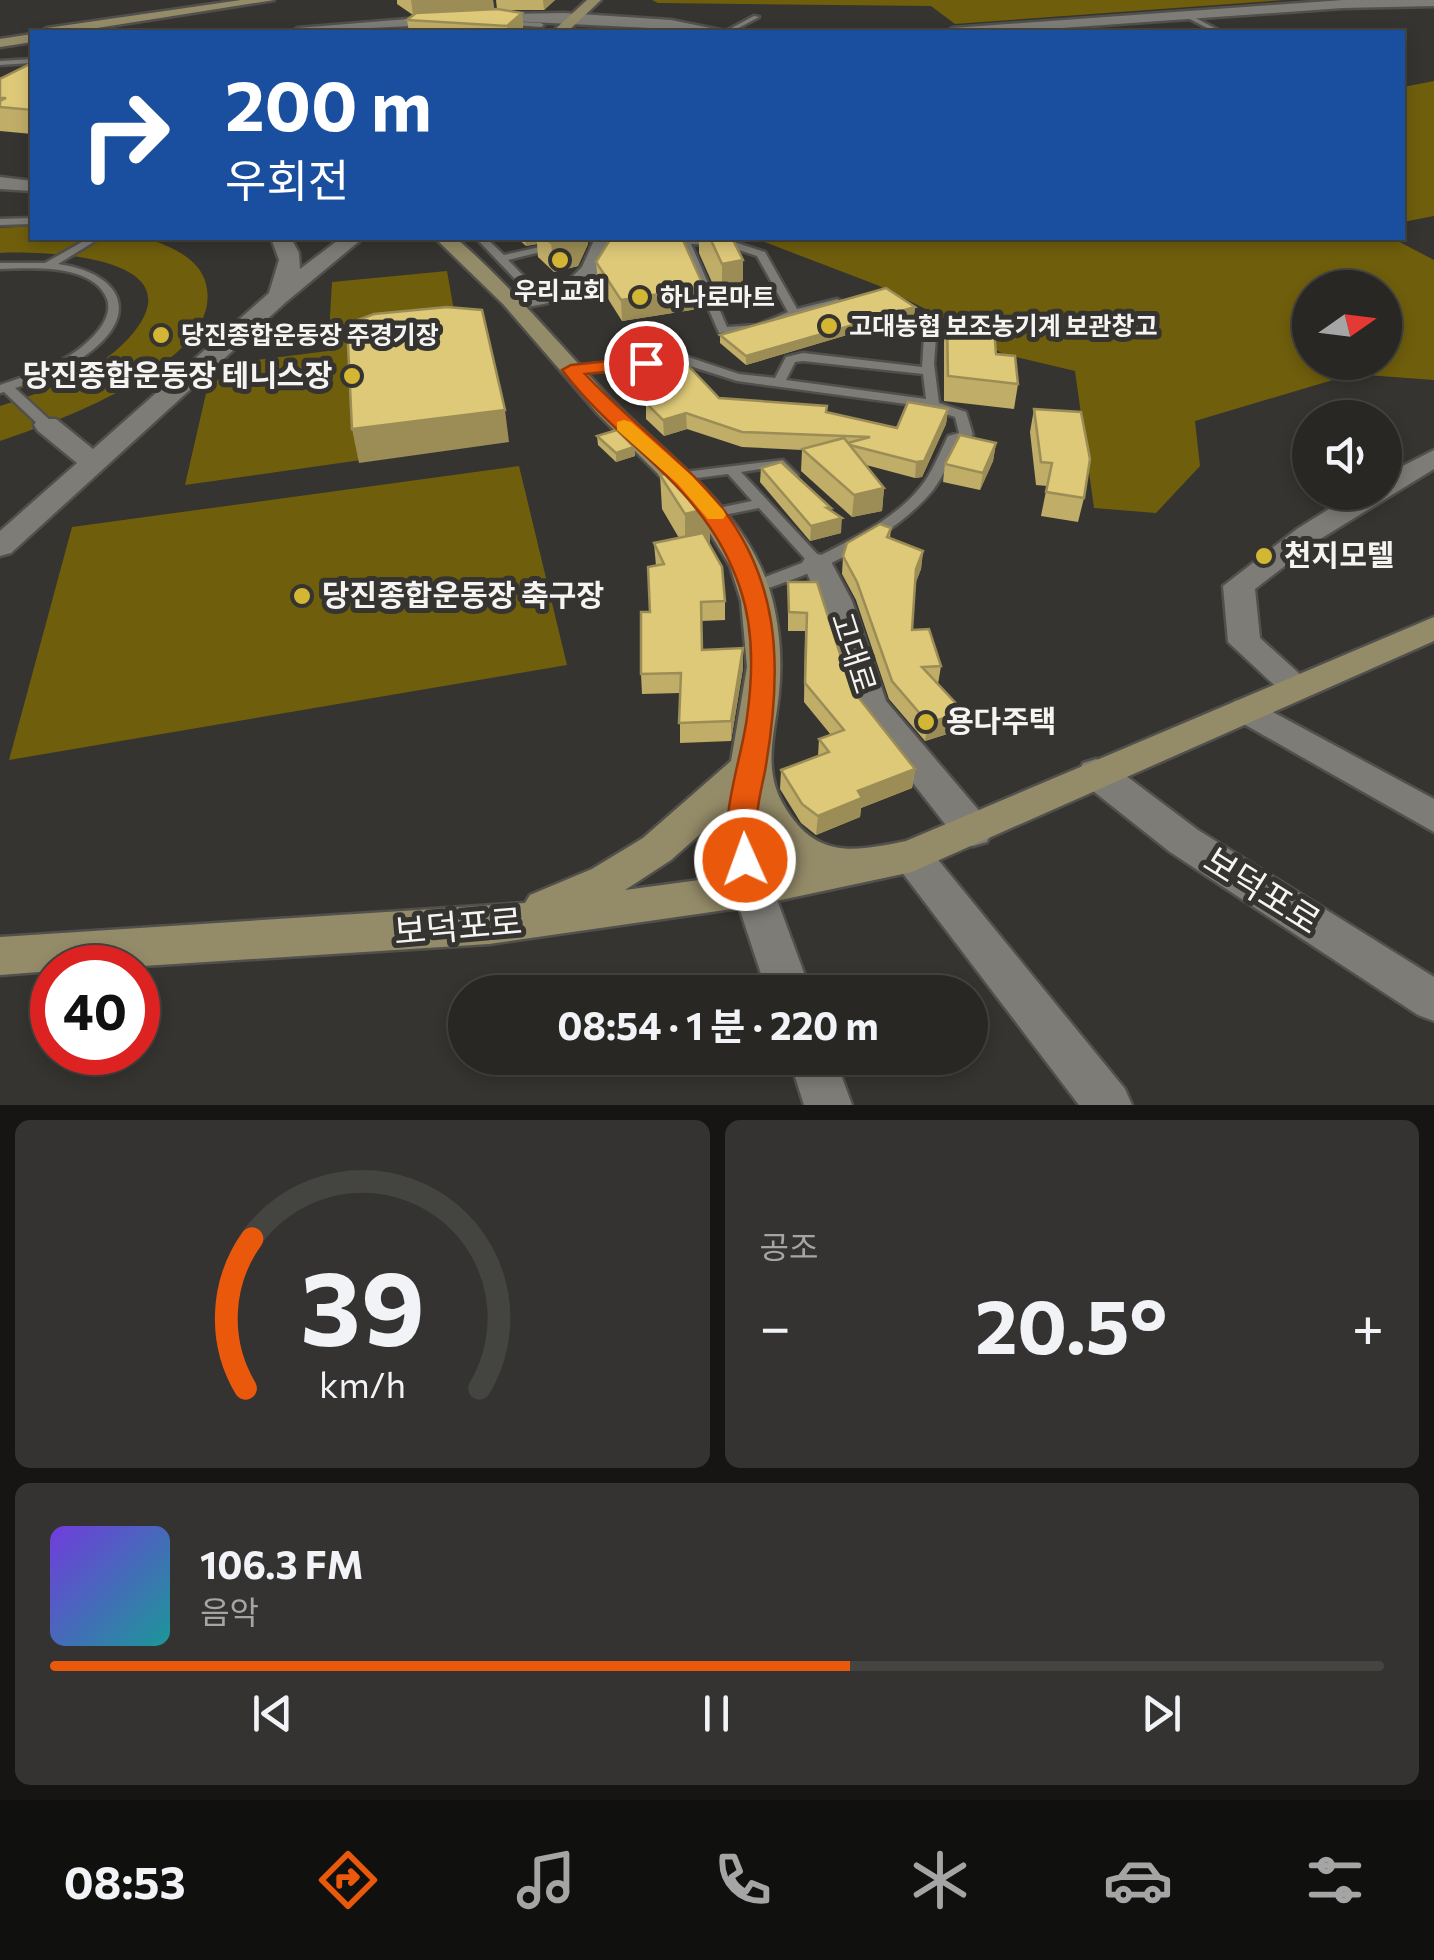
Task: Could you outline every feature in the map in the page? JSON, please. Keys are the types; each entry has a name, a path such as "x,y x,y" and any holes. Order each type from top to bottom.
{"street":[{"path":"61,30 268,0"},
{"path":"85,30 289,0"},
{"path":"562,30 595,0"},
{"path":"982,30 1434,2"},
{"path":"319,30 422,20 574,19 702,30"},
{"path":"406,30 422,20"},
{"path":"0,41 30,36"},
{"path":"0,183 30,186"},
{"path":"278,297 291,265 282,240"},
{"path":"0,548 278,297 349,240"},
{"path":"448,240 524,298 571,370 608,410 681,476 714,513 736,548 760,614 764,668 742,837 753,889 783,975"},
{"path":"524,298 571,286 585,277 591,245"},
{"path":"48,424 94,463"},
{"path":"1402,477 1434,458"},
{"path":"1297,687 1244,642 1238,586 1347,510"},
{"name":"고대로","path":"817,562 836,602 870,706 973,831"},
{"name":"보덕포로","path":"0,956 471,928 628,910 912,856 1096,772 1434,628"},
{"path":"1248,710 1434,817"},
{"path":"752,763 767,814 785,840 814,858 855,868"},
{"path":"471,928 540,908 622,875 698,817 752,763"},
{"name":"보덕포로","path":"1096,772 1184,841 1434,1000"},
{"path":"912,856 1108,1105"},
{"path":"818,1075 828,1105"}],"lane":[{"path":"729,30 756,16"},
{"path":"1188,16 1215,30"},
{"path":"504,23 541,25"},
{"path":"0,66 30,61"},
{"path":"0,222 30,221"},
{"path":"47,266 92,240"},
{"path":"483,240 502,259 524,298"},
{"path":"684,240 723,332 759,328 794,313 838,302"},
{"path":"698,240 725,242 761,254 794,313"},
{"path":"502,259 591,245"},
{"path":"0,266 47,266 79,272 102,283 115,300 113,316 101,334 82,350 3,388 48,424"},
{"path":"930,337 933,405"},
{"path":"779,382 790,360 803,358 929,372"},
{"path":"571,370 684,360 737,376 933,405 962,414 966,435 952,440 938,473 903,511 817,562 752,588"},
{"path":"681,476 778,463 804,488"},
{"path":"731,469 817,562"},
{"path":"714,513 762,503"},
{"path":"845,526 860,538"}],"shaded area":[{"path":"652,0 1284,0 955,24 931,6"},
{"path":"1434,81 1434,216 1405,222 1405,87"},
{"name":"당진종합운동장 주경기장","path":"30,226 30,240 150,240 175,250 192,262 204,279 204,316 187,342 128,386 92,405 0,441 0,406 90,369 134,332 148,306 145,286 129,272 105,262 0,253 0,228"},
{"path":"759,240 1396,240 1434,260 1434,380 1402,378 1402,270 1292,270 1292,380 1333,380 1195,421 1200,466 1156,513 1094,508 1075,371 1003,354 952,322 877,285"},
{"name":"당진종합운동장 테니스장","path":"447,271 458,333 495,441 185,485 207,389 239,362 328,351 332,282"},
{"name":"당진종합운동장 축구장","path":"519,466 567,665 9,760 72,527"}],"building":[{"path":"497,9 522,13 507,26 407,20 416,13"},
{"path":"30,64 30,110 0,107 0,101 6,98 0,98 0,79"},
{"path":"610,240 683,240 704,287 621,300 596,262"},
{"path":"711,240 733,240 743,260 722,264"},
{"name":"고대농협 보조농기계 보관창고","path":"886,288 915,307 746,356 720,335"},
{"path":"447,307 482,310 505,410 352,429 347,324 374,314"},
{"path":"947,319 977,321 978,328 994,329 996,354 1015,356 1018,384 948,376"},
{"path":"678,355 719,398 827,406 826,412 897,428 908,402 948,409 924,461 916,462 848,443 870,437 742,432 686,413 663,420 646,403 664,398 636,366"},
{"path":"1034,409 1081,412 1090,459 1084,498 1046,492 1052,463 1041,462"},
{"path":"617,430 634,447 616,453 597,436"},
{"path":"960,435 996,443 983,473 945,464"},
{"path":"844,438 884,488 854,495 802,449"},
{"path":"781,462 842,518 811,526 761,468"},
{"path":"682,470 710,508 685,514 660,475"},
{"path":"880,524 891,528 887,537 923,551 916,569 912,630 929,629 941,666 922,667 964,712 928,723 892,681 857,582 843,556 847,543"},
{"path":"703,533 722,567 725,601 701,602 702,650 743,648 731,721 679,723 681,673 641,674 641,612 650,612 648,567 664,564 654,543"},
{"path":"788,582 817,582 851,688 915,769 858,791 862,798 818,816 802,804 781,770 829,752 819,739 844,730 805,683 807,613 789,612"}],"slow traffic":[{"path":"624,426 685,480 716,515"}],"place":[{"name":"우리교회","path":"560,260"},
{"name":"하나로마트","path":"640,297"},
{"name":"고대농협 보조농기계 보관창고","path":"829,326"},
{"name":"당진종합운동장 주경기장","path":"161,335"},
{"name":"당진종합운동장 테니스장","path":"352,376"},
{"name":"천지모텔","path":"1264,556"},
{"name":"당진종합운동장 축구장","path":"302,596"},
{"name":"용다주택","path":"926,722"}],"route":[{"path":"646,363 571,370 701,496 736,548 752,588 763,640 764,694 743,814 745,860"}]}
